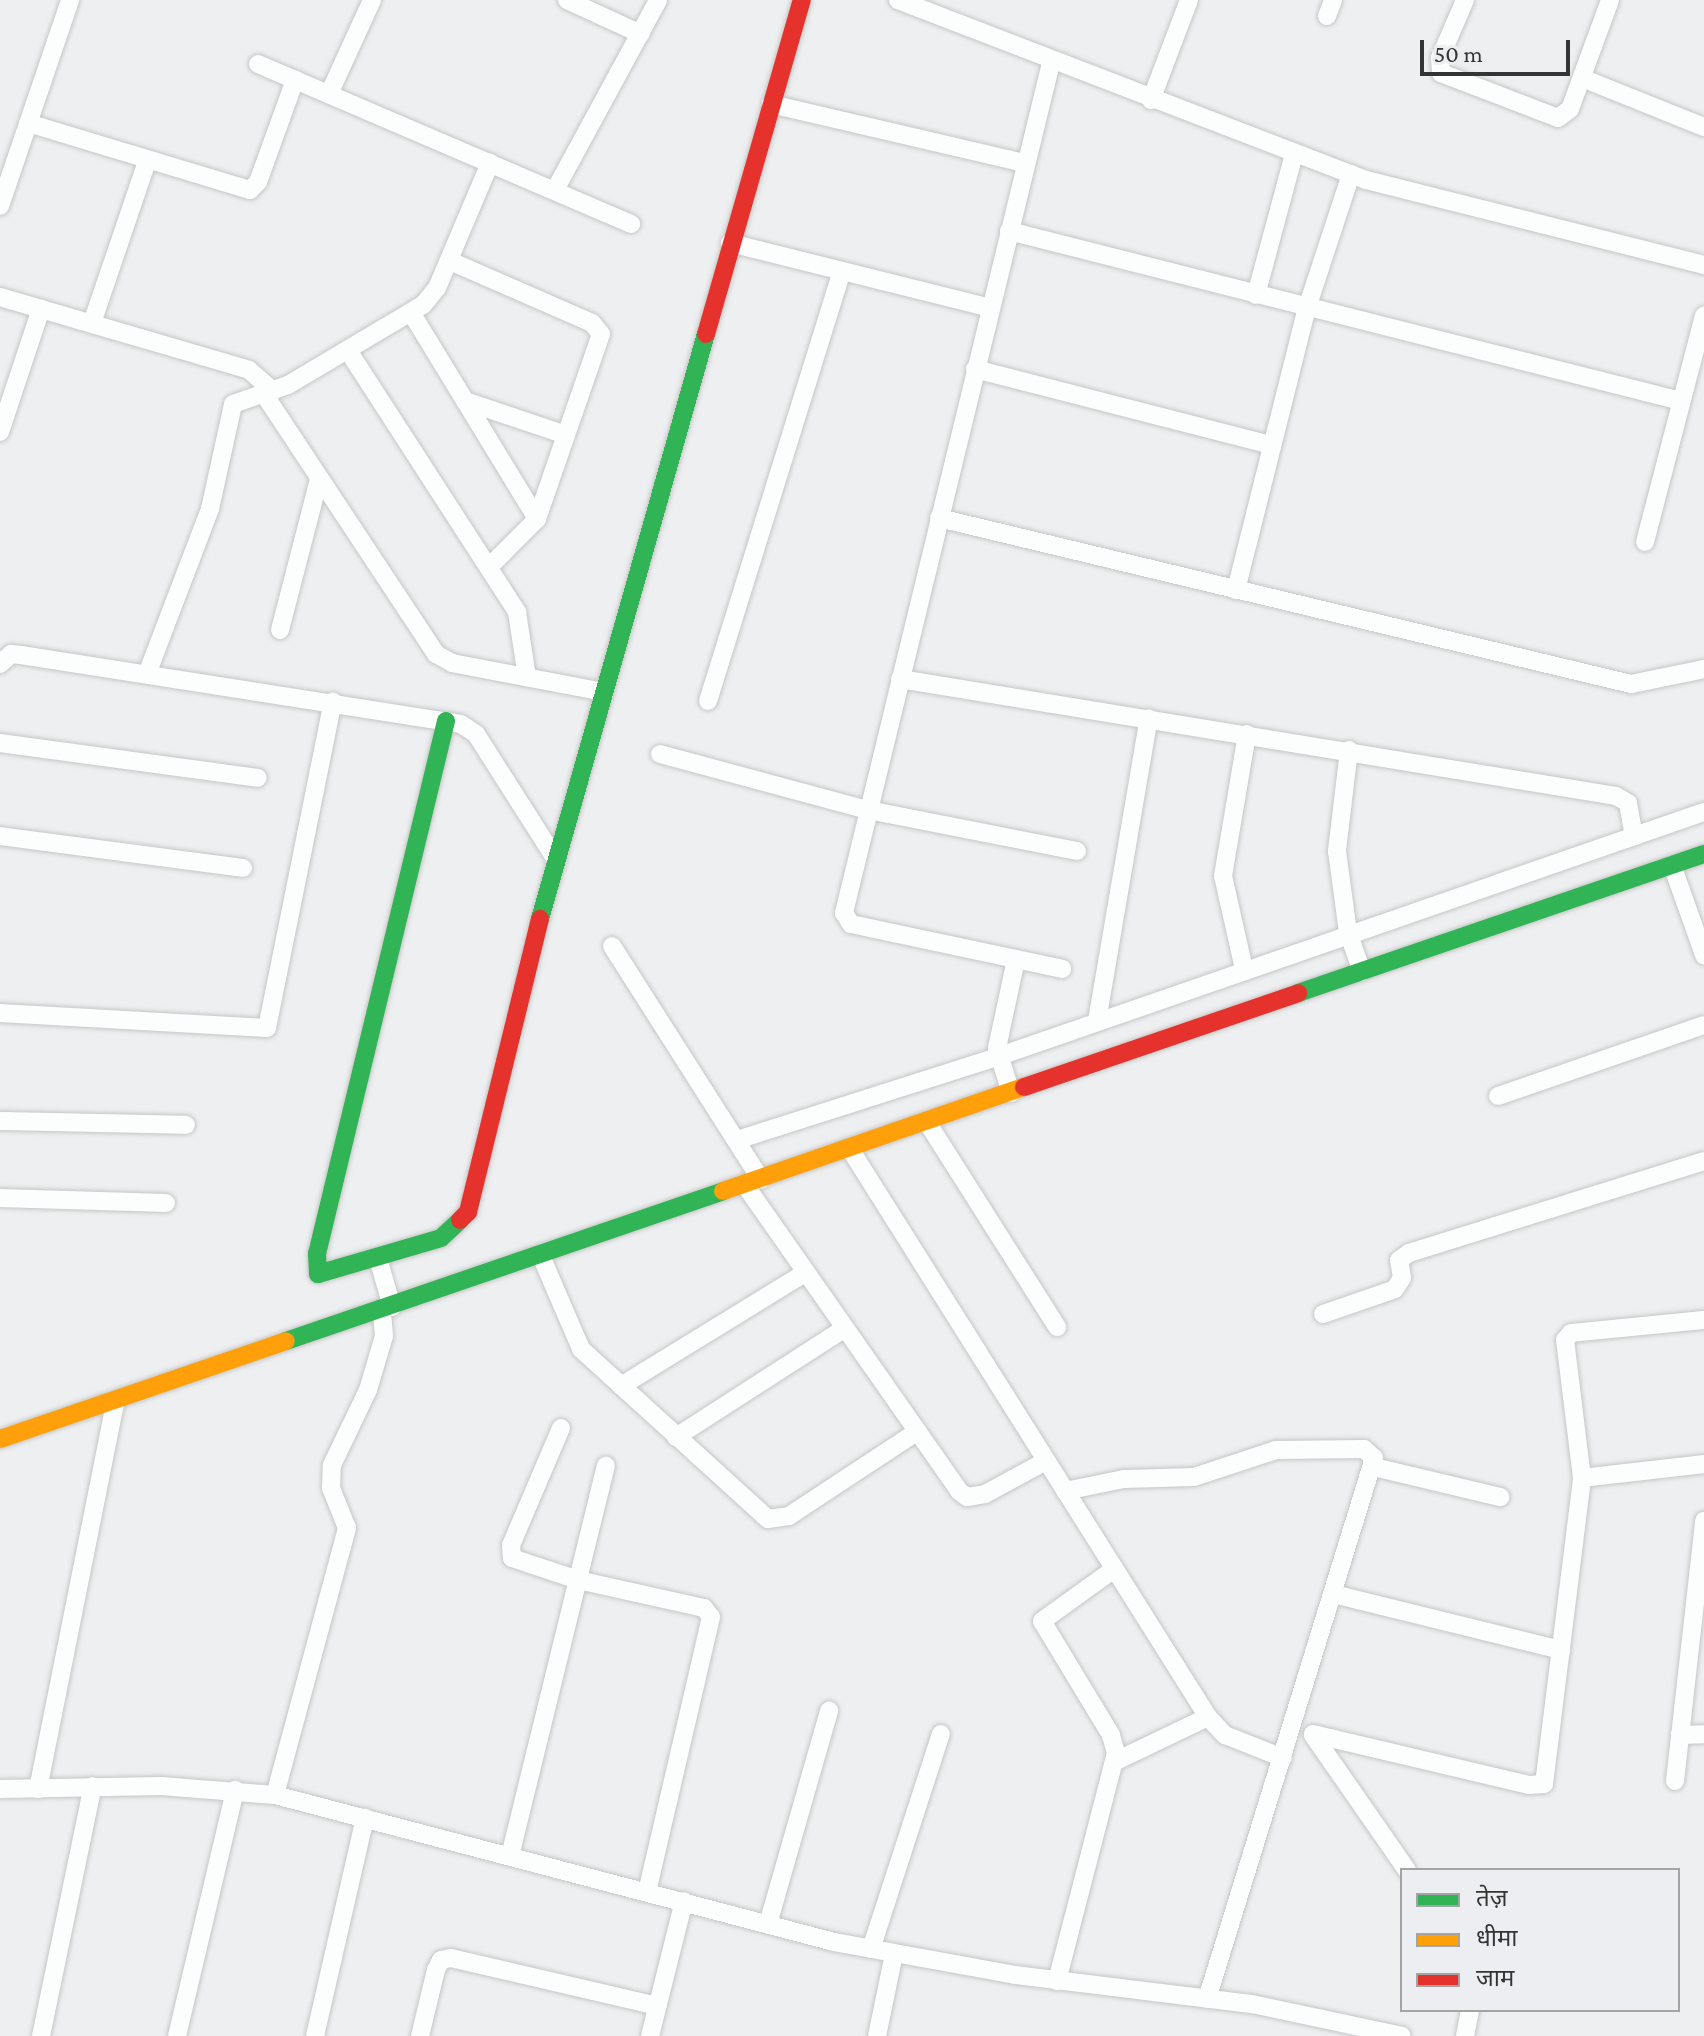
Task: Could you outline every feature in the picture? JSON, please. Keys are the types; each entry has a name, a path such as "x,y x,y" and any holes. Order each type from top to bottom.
{"street":[{"path":"0,206 70,0"},
{"path":"329,94 372,0"},
{"path":"567,0 641,34"},
{"path":"555,190 658,0"},
{"path":"446,721 316,1267 325,1276 380,1266 441,1238 468,1212 555,858 802,0"},
{"path":"898,0 1051,63 1351,174 1704,265"},
{"path":"1151,100 1189,0"},
{"path":"1465,0 1440,58 1441,73 1558,118 1570,109 1610,0"},
{"path":"1051,63 868,810 845,920 1062,969"},
{"path":"258,64 631,224"},
{"path":"1582,78 1704,127"},
{"path":"28,123 243,191 256,188 295,80"},
{"path":"771,104 1025,163"},
{"path":"1256,295 1294,154"},
{"path":"92,323 147,161"},
{"path":"147,674 210,509 229,412 240,400 268,393 349,352 412,314 437,288 490,163"},
{"path":"1236,590 1307,308 1351,174"},
{"path":"1009,231 1681,401"},
{"path":"730,243 990,308"},
{"path":"450,261 599,327 599,345 563,434 537,519 489,567"},
{"path":"708,701 842,271"},
{"path":"0,297 249,370 268,393 319,479 436,654 452,663 604,692"},
{"path":"0,432 41,309"},
{"path":"412,314 537,519"},
{"path":"1645,542 1704,316"},
{"path":"349,352 522,623 527,677"},
{"path":"975,369 1272,445"},
{"path":"465,401 563,434"},
{"path":"280,630 319,479"},
{"path":"939,518 1631,684 1704,669"},
{"path":"1,654 446,721 476,734 555,858"},
{"path":"900,679 1349,750 1624,799 1634,836"},
{"path":"0,1013 267,1028 333,702"},
{"path":"1097,1021 1149,718"},
{"path":"1244,969 1223,876 1247,734"},
{"path":"0,743 258,778"},
{"path":"1349,750 1337,851 1350,937 1360,966"},
{"path":"660,754 868,810 1077,851"},
{"path":"0,1439 387,1304 541,1256 1097,1021 1244,969 1350,937 1704,812"},
{"path":"0,836 243,868"},
{"path":"749,1166 850,1149 1009,1089 1360,966 1704,854"},
{"path":"1672,865 1704,955"},
{"path":"612,946 749,1166 806,1272 967,1497 985,1494 1046,1461"},
{"path":"1009,1089 998,1061 1016,959"},
{"path":"1498,1096 1704,1025"},
{"path":"0,1121 186,1125"},
{"path":"927,1122 1057,1327"},
{"path":"850,1149 1208,1717 1225,1735 1283,1758"},
{"path":"1323,1314 1395,1289 1402,1278 1399,1260 1409,1253 1704,1161"},
{"path":"0,1198 166,1203"},
{"path":"541,1256 573,1338 621,1386 768,1519 778,1521 918,1431"},
{"path":"275,1795 347,1528 331,1488 332,1465 368,1390 384,1336 387,1304 380,1266"},
{"path":"621,1386 806,1272"},
{"path":"1292,1727 1529,1785 1544,1784 1582,1478 1565,1340 1571,1333 1704,1320"},
{"path":"676,1437 845,1328"},
{"path":"38,1789 116,1400"},
{"path":"561,1428 510,1553 517,1561 578,1580 704,1608 711,1617 647,1891"},
{"path":"1065,1491 1124,1479 1194,1477 1276,1450 1364,1449 1371,1452 1374,1467 1207,1999"},
{"path":"1582,1478 1704,1464"},
{"path":"510,1856 606,1466"},
{"path":"1374,1467 1500,1497"},
{"path":"1675,1781 1680,1735 1695,1673 1704,1521"},
{"path":"1057,1981 1114,1762 1111,1735 1042,1621 1114,1569"},
{"path":"1333,1594 1561,1650"},
{"path":"768,1924 829,1711"},
{"path":"1114,1762 1208,1717"},
{"path":"871,1949 941,1734"},
{"path":"1313,1734 1406,1868"},
{"path":"1680,1735 1704,1734"},
{"path":"41,2036 93,1786"},
{"path":"0,1789 93,1786 235,1790 275,1795 894,1954 1057,1981 1207,1999 1360,2031 1402,2036"},
{"path":"177,2036 235,1790"},
{"path":"315,2036 365,1818"},
{"path":"650,2036 684,1901"},
{"path":"877,2036 894,1954"},
{"path":"420,2036 436,1970 441,1960 451,1958 657,2006"},
{"path":"1465,2036 1470,2012"}],"traffic: fast":[{"path":"540,919 706,334"},
{"path":"446,721 317,1254 318,1274 441,1238 460,1220"},
{"path":"1298,993 1704,854"},
{"path":"286,1341 723,1191"}],"traffic: slow":[{"path":"723,1191 1024,1087"},
{"path":"0,1439 286,1341"}],"traffic: jam":[{"path":"706,334 802,0"},
{"path":"460,1220 468,1212 540,919"},
{"path":"1024,1087 1298,993"}]}
